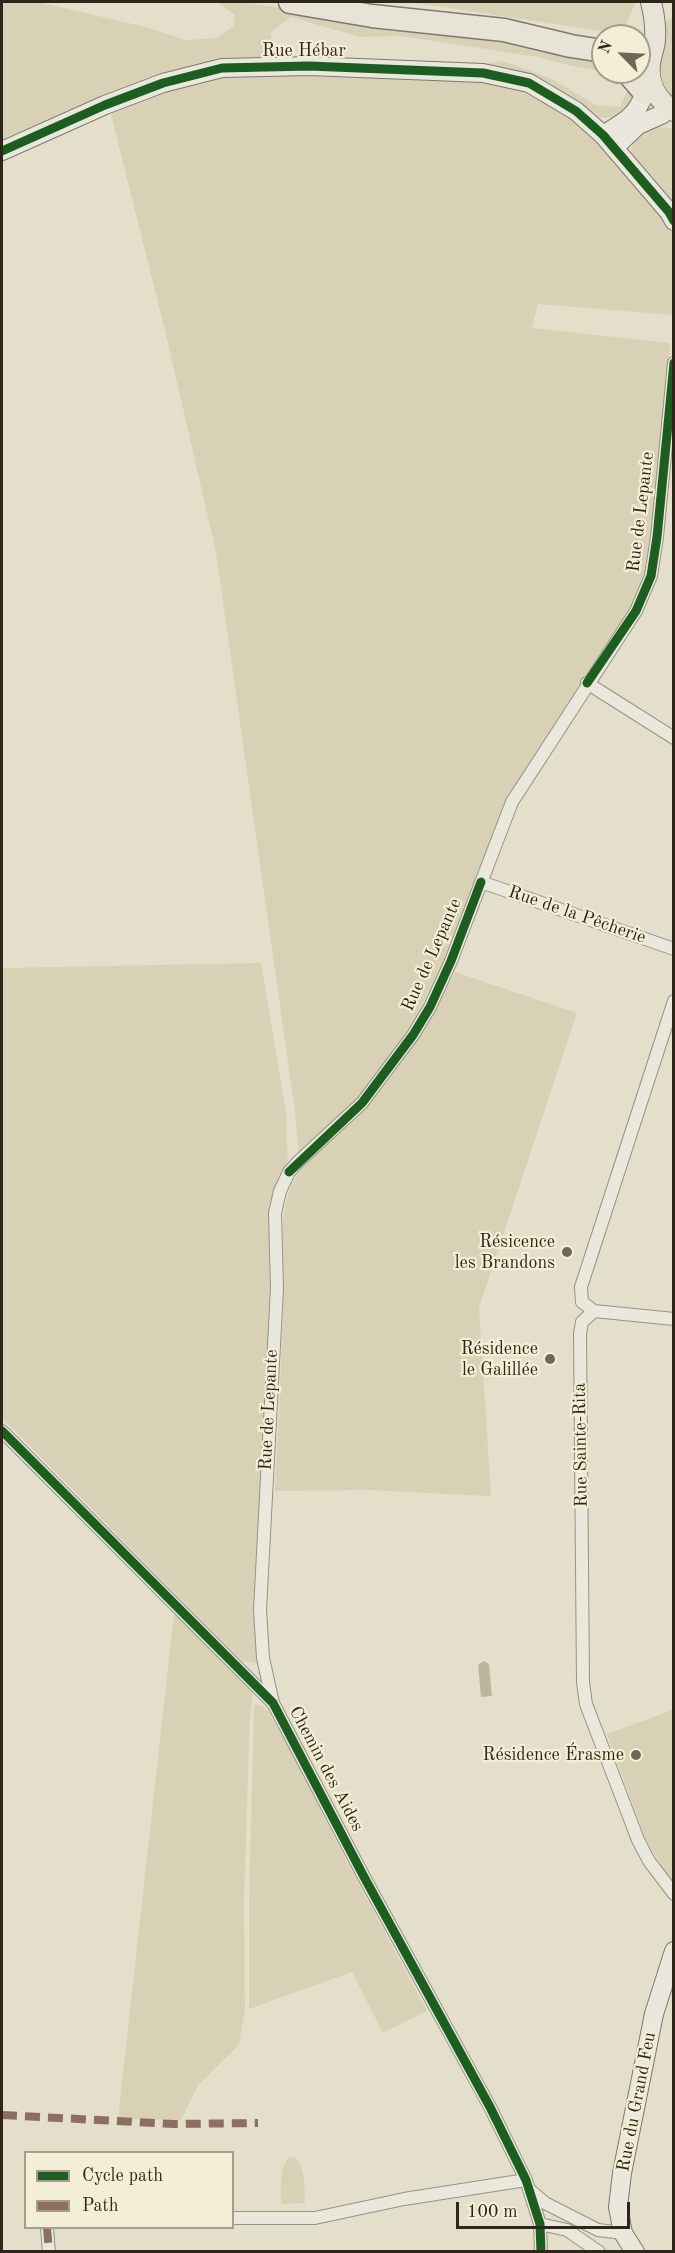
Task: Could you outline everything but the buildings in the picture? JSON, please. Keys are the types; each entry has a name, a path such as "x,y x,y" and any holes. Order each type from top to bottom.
{"highway":[{"path":"290,2 372,16 504,30 591,49"},
{"path":"571,46 591,54"}],"main road":[{"path":"651,2 656,42 651,57"},
{"path":"647,84 670,115"}],"street":[{"name":"Rue Hébar","path":"2,151 105,105 163,83 222,68 309,66 456,70 509,77 547,92 576,111 609,142"},
{"path":"609,142 638,108 644,84"},
{"path":"609,142 638,125 670,115"},
{"path":"609,142 674,220"},
{"name":"Rue de Lepante","path":"273,1703 263,1658 260,1610 277,1288 275,1213 280,1191 290,1172 362,1103 413,1035 430,1006 451,961 512,802 636,611 651,576 657,537 674,363"},
{"path":"588,683 674,738"},
{"name":"Rue de la Pêcherie","path":"481,882 674,949"},
{"path":"674,1001 581,1287 582,1302 594,1311 674,1319"},
{"name":"Rue Sainte-Rita","path":"594,1311 582,1322 580,1334 583,1682 586,1704 638,1840 650,1862 674,1894"},
{"name":"Chemin des Aides","path":"2,1431 273,1703 363,1875 490,2107 528,2185 545,2203 598,2230 623,2233"},
{"name":"Rue du Grand Feu","path":"635,2252 623,2233 618,2207 622,2174 654,2014 674,1951"},
{"path":"234,2218 315,2218 404,2199 528,2185 540,2224 541,2252"},
{"path":"540,2224 567,2230 599,2252"},
{"path":"47,2229 49,2252"}],"shaded area":[{"path":"2,2 42,3 146,27 186,40 216,38 233,27 235,15 218,3 204,2 243,2 445,34 508,40 591,59 591,69 538,57 401,36 360,37 291,17 271,32 273,57 195,67 2,144"},
{"path":"409,2 635,3 626,24 591,24 591,29"},
{"path":"673,18 673,96 663,80 660,52 663,23"},
{"path":"503,61 552,79 595,105 620,107 628,89 621,84 632,84 640,91 625,116 600,118 540,78 482,64"},
{"path":"256,73 466,78 512,84 560,105 598,138 662,212 673,230 673,315 538,304 532,328 670,343 666,426 650,563 642,591 508,801 448,954 414,1020 382,1069 344,1115 299,1157 295,1112 216,552 168,343 110,111 159,90 208,79"},
{"path":"651,125 673,129 673,207 631,156 632,141"},
{"path":"261,963 286,1112 288,1170 274,1200 259,1664 242,1661 2,1418 2,968"},
{"path":"455,972 577,1013 479,1308 491,1496 367,1490 275,1491 280,1394 282,1236 289,1192 301,1170 317,1152 354,1120 402,1063"},
{"path":"174,1613 253,1691 250,1715 244,1902 245,2009 239,2045 198,2085 181,2120 118,2119"},
{"path":"484,1661 489,1664 492,1696 481,1697 478,1665"},
{"path":"254,1705 260,1705 267,1710 293,1754 338,1845 427,2011 383,2033 352,1972 249,2009"},
{"path":"673,1710 673,1884 645,1838 607,1734"},
{"path":"295,2157 303,2173 305,2203 281,2204 283,2169 288,2158"}],"marked path":[{"path":"2,2115 174,2124 258,2123"},
{"path":"47,2229 49,2252"}],"cycle path":[{"path":"2,151 105,105 163,83 222,68 309,66 483,73 529,83 576,111 603,135 669,212 674,221"},
{"path":"587,683 636,611 651,576 674,363"},
{"path":"289,1172 362,1103 413,1035 430,1007 451,961 481,882"},
{"path":"2,1431 273,1703 363,1875 490,2107 526,2180 540,2224 541,2252"}],"place":[{"name":"Résicence les Brandons","path":"567,1252"},
{"name":"Résidence le Galillée","path":"550,1359"},
{"name":"Résidence Érasme","path":"636,1755"}]}
